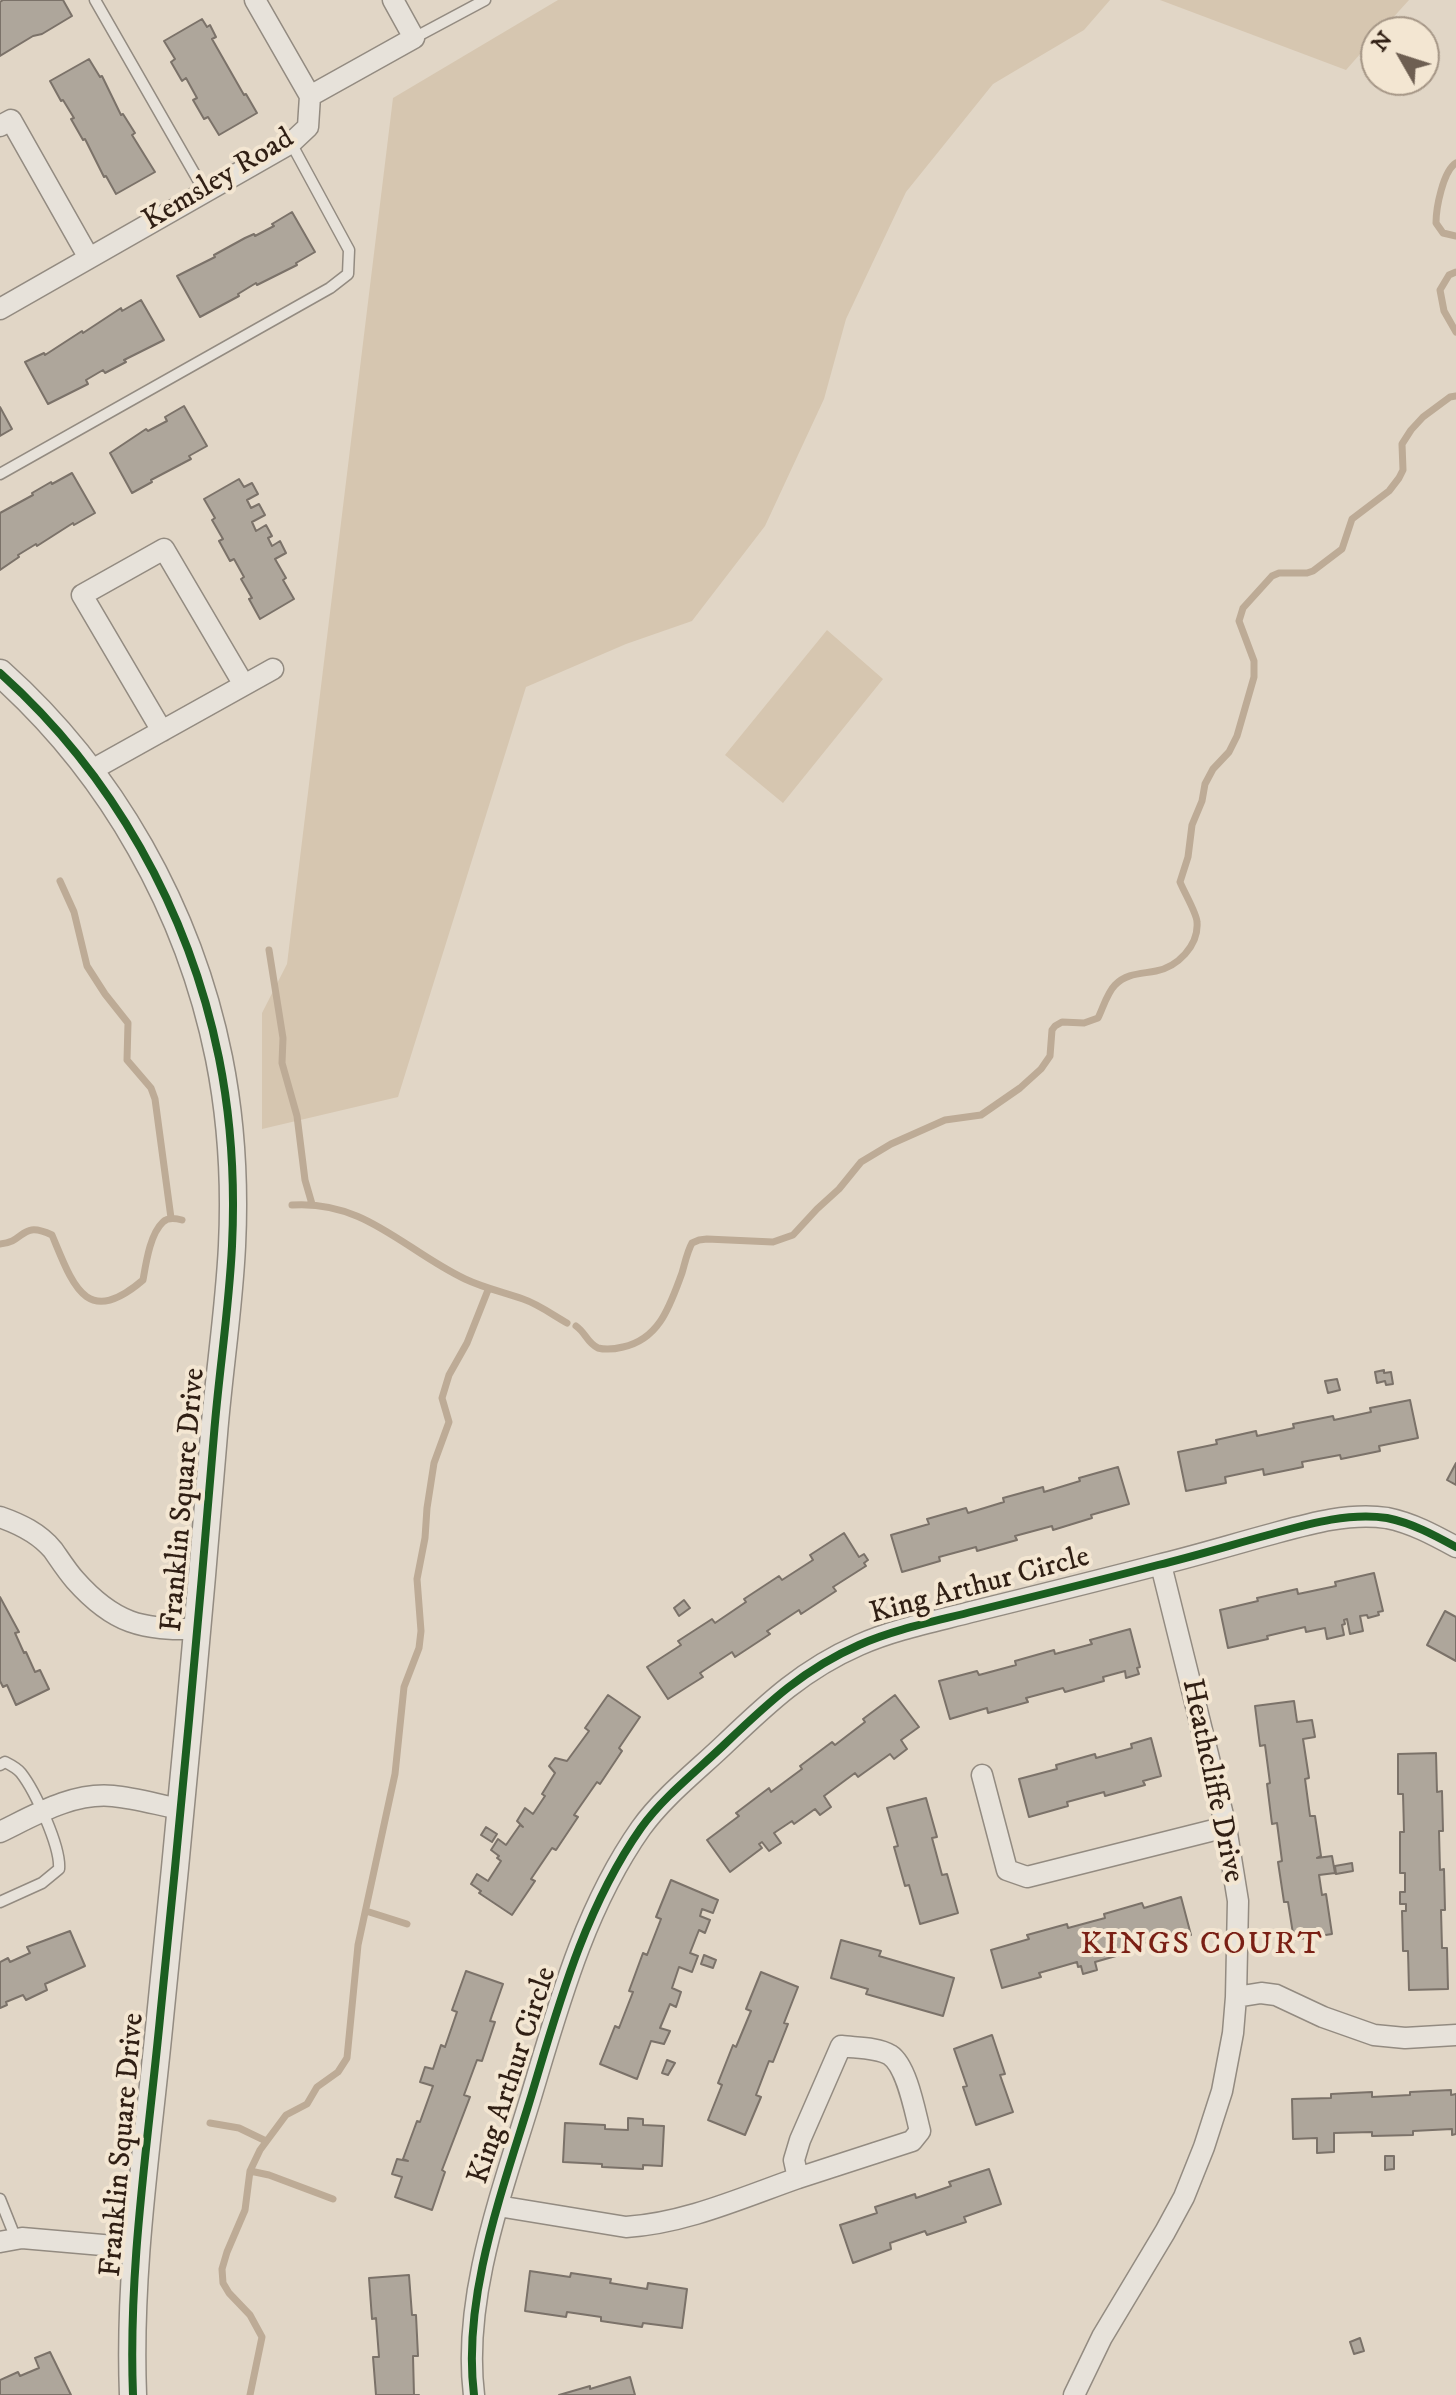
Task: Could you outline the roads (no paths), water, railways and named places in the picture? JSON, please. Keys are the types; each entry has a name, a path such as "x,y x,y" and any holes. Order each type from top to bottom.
{"street":[{"path":"255,0 310,96"},
{"path":"393,0 414,38"},
{"name":"Kemsley Road","path":"0,309 291,143 308,127 310,96 414,38"},
{"path":"0,126 11,120 89,258"},
{"path":"162,731 82,595 164,549 244,685"},
{"path":"90,771 273,669"},
{"name":"Franklin Square Drive","path":"0,673 57,729 139,842 186,943 219,1057 231,1150 232,1246 137,2248 131,2354 133,2395"},
{"path":"0,1517 22,1525 49,1546 75,1580 119,1617 160,1630 198,1629"},
{"name":"King Arthur Circle","path":"474,2395 474,2340 479,2287 498,2206 541,2062 600,1896 642,1826 666,1799 777,1695 816,1667 862,1644 928,1623 1310,1524 1360,1517 1385,1518 1411,1524 1456,1547"},
{"name":"Heathcliffe Drive","path":"1074,2395 1102,2337 1178,2209 1204,2147 1222,2091 1233,2033 1238,1901 1226,1827 1161,1565"},
{"path":"982,1775 1007,1870 1027,1877 1226,1827"},
{"path":"0,1832 42,1812 87,1797 112,1796 181,1809"},
{"path":"1236,1997 1261,1993 1276,1995 1323,2017 1374,2035 1405,2038 1456,2035"},
{"path":"498,2206 626,2227 647,2226 686,2218 912,2141 920,2131 901,2066 892,2056 881,2051 841,2046 800,2140 794,2160 798,2178"},
{"path":"8,2241 137,2248"}],"lane":[{"path":"95,0 205,192"},
{"path":"414,38 485,0"},
{"path":"0,474 330,288 348,274 349,250 291,143"},
{"path":"0,1765 5,1762 20,1770 42,1812 60,1858 59,1869 42,1883 0,1902"},
{"path":"0,2199 8,2241"}],"waterway":[{"path":"1456,163 1444,182 1436,223 1443,233 1456,236"},
{"path":"1456,272 1449,275 1440,290 1444,311 1456,332"},
{"path":"576,1326 601,1349 623,1347 646,1337 668,1308 692,1243 707,1239 773,1242 793,1235 861,1162 891,1144 945,1120 981,1115 1041,1069 1050,1056 1055,1026 1062,1022 1084,1023 1098,1018 1110,992 1124,978 1164,969 1185,954 1197,931 1195,914 1180,882 1188,857 1192,825 1205,784 1237,736 1254,677 1254,661 1239,621 1243,608 1272,576 1313,571 1342,549 1352,519 1389,491 1399,478 1403,470 1402,444 1411,430 1423,417 1456,396"},
{"path":"60,881 74,912 87,966 128,1023 127,1060 151,1088 155,1099 171,1218"},
{"path":"269,950 283,1038 282,1063 297,1116 305,1180 312,1204"},
{"path":"292,1205 341,1210 363,1219 465,1279 529,1301 567,1323"},
{"path":"0,1244 15,1240 28,1231 52,1235 67,1270 84,1295 108,1301 143,1280 152,1241 163,1222 172,1218 182,1220"},
{"path":"250,2395 262,2337 250,2315 223,2283 222,2269 245,2210 250,2171 260,2150 286,2115 307,2104 317,2087 338,2072 347,2058 358,1945 395,1774 404,1687 419,1648 421,1631 417,1579 434,1463 449,1422 442,1398 449,1375 467,1343 488,1290"},
{"path":"366,1911 407,1924"},
{"path":"210,2123 239,2128 266,2141"},
{"path":"250,2171 333,2199"}],"district":[{"name":"KINGS COURT","path":"1202,1946"}]}
